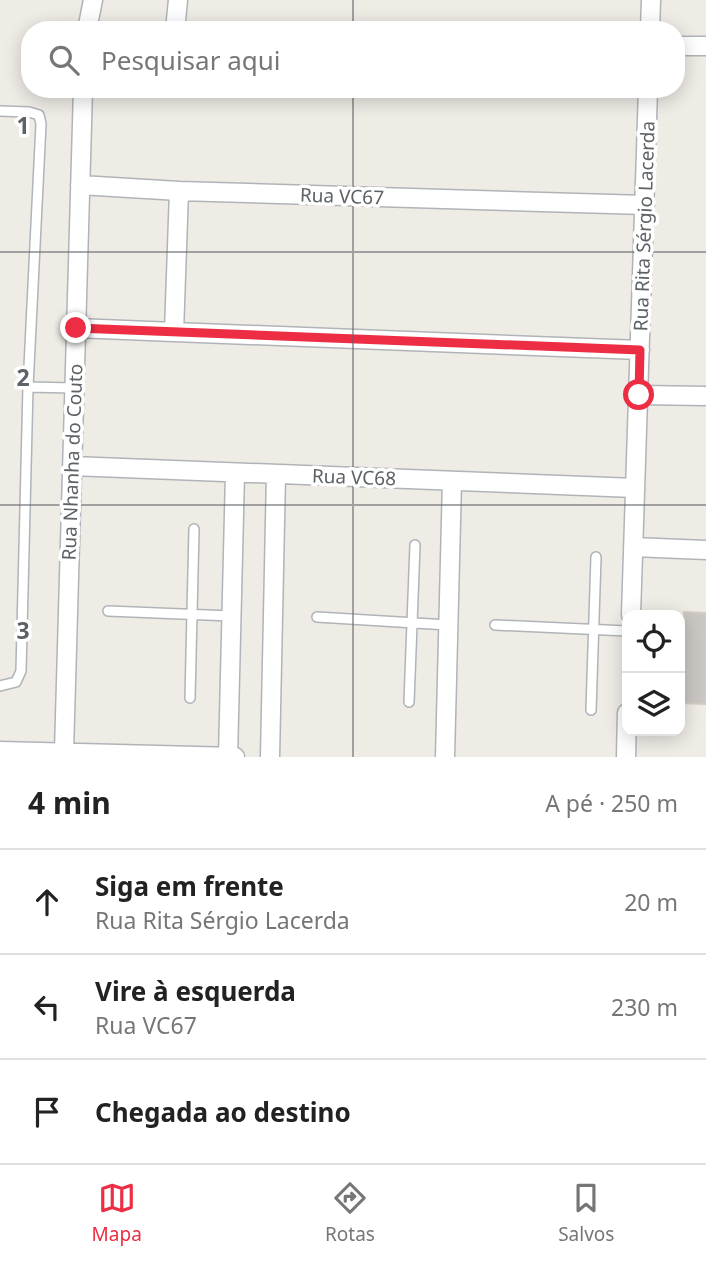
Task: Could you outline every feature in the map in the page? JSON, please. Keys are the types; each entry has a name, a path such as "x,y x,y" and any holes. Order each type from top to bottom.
{"street":[{"path":"89,21 93,0"},
{"path":"176,21 178,0"},
{"path":"650,21 651,0"},
{"path":"685,46 706,46"},
{"name":"Rua Nhanha do Couto","path":"64,752 83,98"},
{"name":"Rua Rita Sérgio Lacerda","path":"631,610 648,98"},
{"name":"Rua VC67","path":"80,185 178,191 645,205"},
{"path":"174,332 178,191"},
{"path":"76,328 640,350"},
{"path":"639,395 706,396"},
{"name":"Rua VC68","path":"72,467 635,488"},
{"path":"228,757 235,473"},
{"path":"270,757 276,474"},
{"path":"445,757 452,481"},
{"path":"633,547 706,550"},
{"path":"626,736 626,757"},
{"path":"0,751 235,757"}],"lane":[{"path":"0,111 29,112 38,115 41,124 28,387 22,671 16,682 0,687"},
{"path":"28,387 74,388"},
{"path":"190,698 194,529"},
{"path":"409,702 415,545"},
{"path":"591,710 596,557"},
{"path":"108,611 231,616"},
{"path":"317,617 448,625"},
{"path":"495,625 622,631"}],"building":[{"path":"685,612 706,613 706,704 685,703"}],"route":[{"path":"76,328 640,350 639,395"}]}
